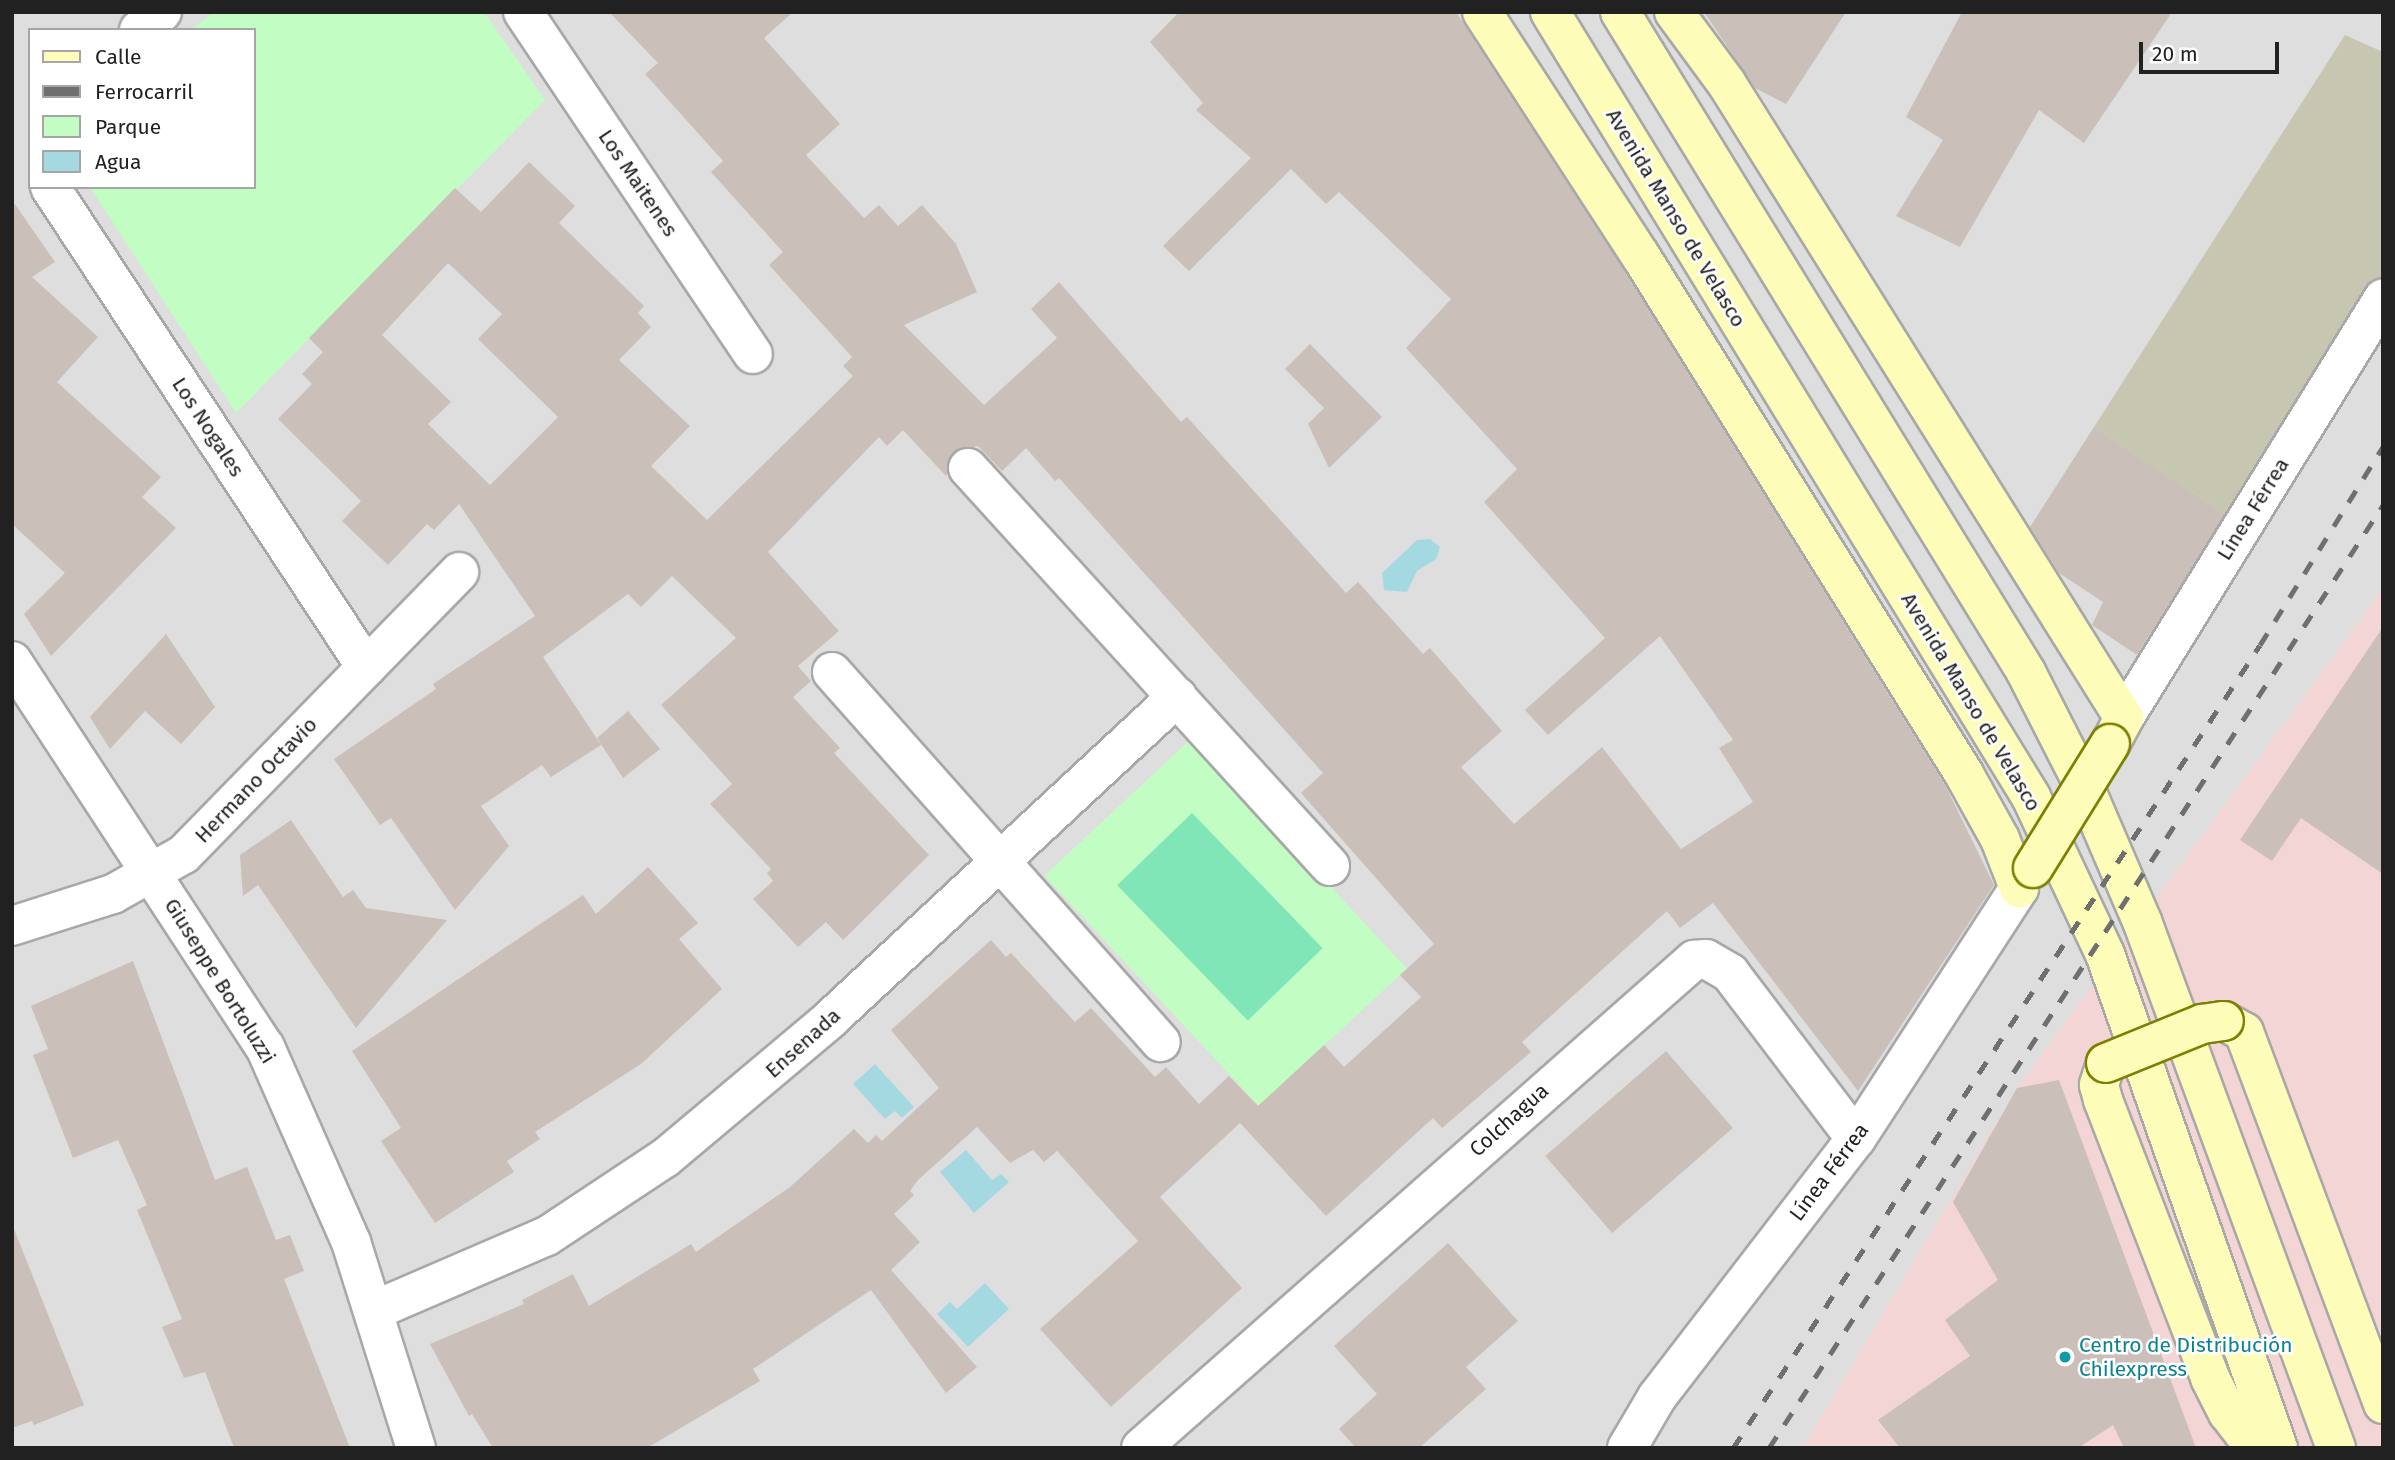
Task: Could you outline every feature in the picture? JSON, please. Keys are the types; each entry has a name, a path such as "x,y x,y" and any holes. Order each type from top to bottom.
{"main road":[{"path":"1482,12 1640,255 2026,878 2117,731 1727,84 1674,12"},
{"name":"Avenida Manso de Velasco","path":"1550,12 2031,797 2105,954 2278,1448"},
{"path":"1620,12 2026,672 2084,786 2142,920 2336,1448"},
{"path":"2255,1448 2228,1413 2205,1365 2099,1086 2106,1063 2202,1024 2224,1021 2244,1032 2383,1404"}],"street":[{"path":"142,28 162,12"},
{"name":"Los Maitenes","path":"523,12 753,354"},
{"name":"Los Nogales","path":"51,189 366,667"},
{"name":"Línea Férrea","path":"2117,731 2383,299"},
{"path":"968,468 1330,866"},
{"name":"Hermano Octavio","path":"12,926 57,915 153,875 184,854 459,572"},
{"name":"Giuseppe Bortoluzzi","path":"12,661 265,1047 317,1157 374,1310 416,1448"},
{"path":"832,672 1161,1042"},
{"name":"Ensenada","path":"374,1310 547,1236 655,1166 827,1022 1177,697"},
{"name":"Línea Férrea","path":"1627,1448 1657,1396 1856,1139 2026,878"},
{"name":"Colchagua","path":"1141,1448 1693,960 1706,959 1730,973 1856,1139"}],"shaded area":[{"path":"12,12 2383,12 2383,1448 12,1448"},
{"path":"2345,35 2383,52 2383,282 2228,516 2094,427"},
{"path":"2383,589 2383,1448 1803,1448 2017,1088"}],"green space":[{"path":"214,12 484,12 545,100 236,413 91,189 256,189 256,28 193,28"},
{"path":"1192,738 1407,968 1259,1106 1044,876"},
{"path":"1192,813 1323,948 1248,1020 1117,885"}],"water":[{"path":"1430,539 1440,547 1436,559 1417,571 1407,592 1384,590 1382,573 1417,540"},
{"path":"875,1064 914,1107 902,1118 895,1111 885,1119 853,1084"},
{"path":"966,1150 992,1180 1001,1174 1009,1182 974,1213 940,1172"},
{"path":"985,1283 1009,1309 968,1347 937,1314 950,1302 957,1309"}],"building":[{"path":"609,12 793,12 764,38 840,124 806,155 864,218 879,205 898,226 922,205 956,244 977,292 904,325 984,405 1057,338 1031,309 1059,282 1181,422 1187,417 1346,593 1358,582 1423,654 1430,648 1502,731 1461,767 1514,824 1602,747 1681,849 1753,802 1719,748 1733,740 1660,636 1548,735 1525,710 1605,638 1484,502 1517,469 1406,348 1451,299 1339,192 1326,204 1291,169 1189,271 1163,246 1251,158 1196,110 1203,103 1150,42 1179,12 1456,12 1622,267 1945,785 1994,885 1858,1091 1713,903 1680,928 1667,911 1522,1042 1531,1052 1442,1128 1433,1118 1326,1216 1240,1123 1160,1197 1242,1288 1111,1407 1040,1329 1138,1241 1057,1151 1044,1162 1033,1150 1010,1163 977,1127 918,1180 910,1191 914,1195 894,1214 920,1242 891,1270 977,1367 946,1393 871,1290 753,1369 760,1381 647,1448 493,1448 472,1414 469,1416 430,1344 524,1304 522,1300 573,1274 589,1306 691,1244 696,1252 790,1187 854,1129 868,1143 876,1135 882,1141 939,1088 891,1030 991,940 1006,957 1011,953 1075,1022 1091,1008 1155,1077 1166,1067 1199,1104 1229,1076 1258,1106 1324,1045 1344,1067 1421,997 1400,975 1434,944 1301,793 1323,773 1059,478 1055,481 1026,448 1002,471 978,446 953,452 946,476 903,430 887,446 879,437 768,552 839,631 798,666 811,681 793,697 840,748 834,753 929,855 843,940 826,922 798,947 753,899 773,881 767,873 771,869 710,804 732,784 661,705 736,638 672,576 641,607 628,594 543,657 601,745 551,777 542,765 481,806 509,846 455,910 391,818 380,825 334,759 436,689 433,684 535,616 459,504 434,530 427,524 388,565 342,521 361,501 278,419 312,384 302,374 323,352 309,338 455,188 481,212 529,162 575,206 559,223 644,306 638,313 651,327 619,360 690,426 651,466 707,520 853,376 843,366 852,357 769,265 783,252 711,172 723,161 645,74 658,63","holes":["448,263 502,314 478,339 558,417 490,485 428,424 451,402 382,335"]},
{"path":"1704,12 1846,12 1786,104 1755,88"},
{"path":"1962,12 2172,12 2084,143 2039,110 1960,247 1896,216 1943,140 1906,117"},
{"path":"12,200 55,262 32,277 98,337 57,382 161,477 142,497 176,528 51,656 24,614 65,573 12,524"},
{"path":"1310,344 1382,417 1329,468 1308,424 1324,408 1285,369"},
{"path":"2094,427 2225,514 2137,655 2092,625 2103,602 2059,573 2030,527"},
{"path":"2383,627 2383,874 2301,818 2272,861 2240,840"},
{"path":"166,634 215,707 181,744 145,711 110,749 90,717"},
{"path":"628,711 660,749 623,778 597,738"},
{"path":"291,820 343,897 353,890 366,908 447,920 356,1028 258,885 243,896 240,855"},
{"path":"648,867 698,923 679,939 722,989 641,1064 535,1132 540,1139 507,1161 514,1172 435,1223 381,1141 401,1128 352,1051 583,895 596,914"},
{"path":"133,961 215,1180 247,1167 276,1240 290,1235 304,1271 284,1279 350,1448 234,1448 205,1372 184,1378 162,1327 182,1319 137,1210 147,1205 118,1140 73,1158 33,1055 48,1049 31,1006"},
{"path":"1666,1051 1733,1128 1612,1233 1545,1156"},
{"path":"2059,1080 2196,1448 2124,1448 2113,1425 2078,1448 1900,1448 1878,1420 1970,1356 1945,1320 1998,1280 1953,1202 2017,1088"},
{"path":"14,1229 84,1405 34,1425 32,1421 12,1428"},
{"path":"1448,1243 1518,1321 1466,1367 1486,1389 1419,1448 1356,1448 1339,1429 1377,1394 1334,1346"}],"railway":[{"path":"1733,1448 2260,645 2383,447"},
{"path":"1769,1448 2383,505"}],"place":[{"name":"Centro de Distribución Chilexpress","path":"2065,1357"}]}
